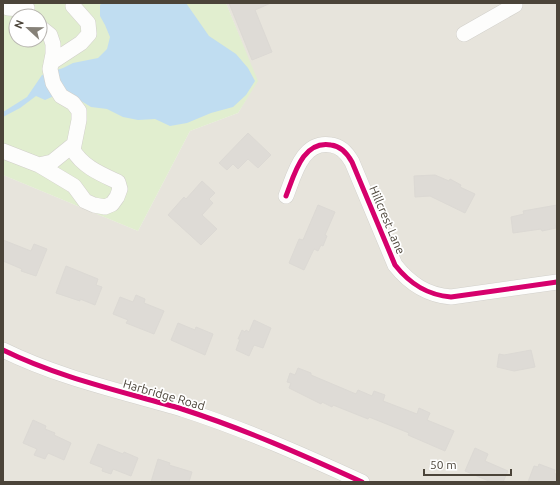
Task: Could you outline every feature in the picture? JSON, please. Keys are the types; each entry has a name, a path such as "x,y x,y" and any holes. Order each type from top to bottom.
{"street":[{"path":"51,65 81,43 89,34 88,23 73,6 74,3"},
{"path":"464,34 515,5"},
{"path":"3,151 39,165 74,186 85,201 94,206 105,207 112,204 118,197 120,188 118,182 86,166 77,157 73,150 79,120 79,111 73,103 61,96 53,83 51,65 53,44 48,33"},
{"name":"Hillcrest Lane","path":"286,196 300,161 306,153 320,145 326,144 336,146 345,152 352,162 395,265 406,278 419,287 434,294 451,297 557,282"},
{"path":"39,165 52,162 74,145"},
{"name":"Harbridge Road","path":"3,350 78,380 174,407 226,424 282,446 362,482"}],"shaded area":[{"path":"226,3 557,3 557,482 3,482 3,175 138,231 190,131 238,113 257,81"}],"green space":[{"path":"3,3 226,3 258,81 238,113 190,131 138,231 3,175"}],"water":[{"path":"102,3 186,3 209,36 236,54 248,68 255,81 246,95 233,107 211,113 187,123 170,126 155,119 138,120 123,117 107,109 91,107 65,91 45,100 36,96 20,108 3,117 3,112 27,97 42,75 73,63 98,58 107,49 110,37 100,16 100,5"}],"building":[{"path":"229,3 271,3 255,10 272,52 252,60"},
{"path":"248,133 271,155 258,168 248,159 238,169 233,164 227,170 219,163"},
{"path":"435,175 449,181 450,179 461,185 460,187 475,194 465,213 430,196 415,197 414,176"},
{"path":"202,181 215,193 209,199 213,203 202,215 217,229 201,245 168,215 184,197 186,199"},
{"path":"318,205 335,212 325,235 327,236 323,246 321,245 318,251 314,249 304,270 289,263 299,239 303,240"},
{"path":"557,205 556,228 542,231 541,229 513,233 511,217 524,214 523,211"},
{"path":"3,240 31,251 34,244 47,249 36,276 21,271 22,269 3,261"},
{"path":"66,266 98,279 96,285 102,287 95,305 80,299 80,301 56,293"},
{"path":"136,295 145,299 144,303 164,311 154,334 126,323 128,320 113,314 120,297 133,302"},
{"path":"254,320 271,328 263,348 254,345 249,356 236,350 240,339 238,339 242,330 249,332"},
{"path":"178,323 195,330 196,327 213,334 205,355 171,340"},
{"path":"531,350 535,367 514,371 497,367 499,354 504,355"},
{"path":"298,368 356,394 358,390 372,396 374,391 385,395 383,401 417,414 419,408 430,413 427,420 454,431 445,451 408,435 409,433 333,405 332,407 322,402 321,404 289,388 291,383 287,382 290,373 295,375"},
{"path":"33,420 46,426 45,429 55,433 54,435 71,443 64,460 48,453 45,459 34,455 37,449 23,443"},
{"path":"98,444 138,458 131,476 113,469 111,474 102,471 103,468 90,463"},
{"path":"475,448 488,454 485,461 508,471 503,482 491,482 465,471"},
{"path":"158,459 170,463 169,465 192,472 189,482 151,482"},
{"path":"539,464 555,470 554,473 557,475 557,482 528,482 534,466 538,467"}],"cycle path":[{"path":"286,196 296,170 306,154 313,148 321,145 335,146 343,150 352,162 395,265 413,283 434,294 451,297 557,282"},
{"path":"3,350 25,360 69,376 182,409 228,425 295,452 362,482"}]}
